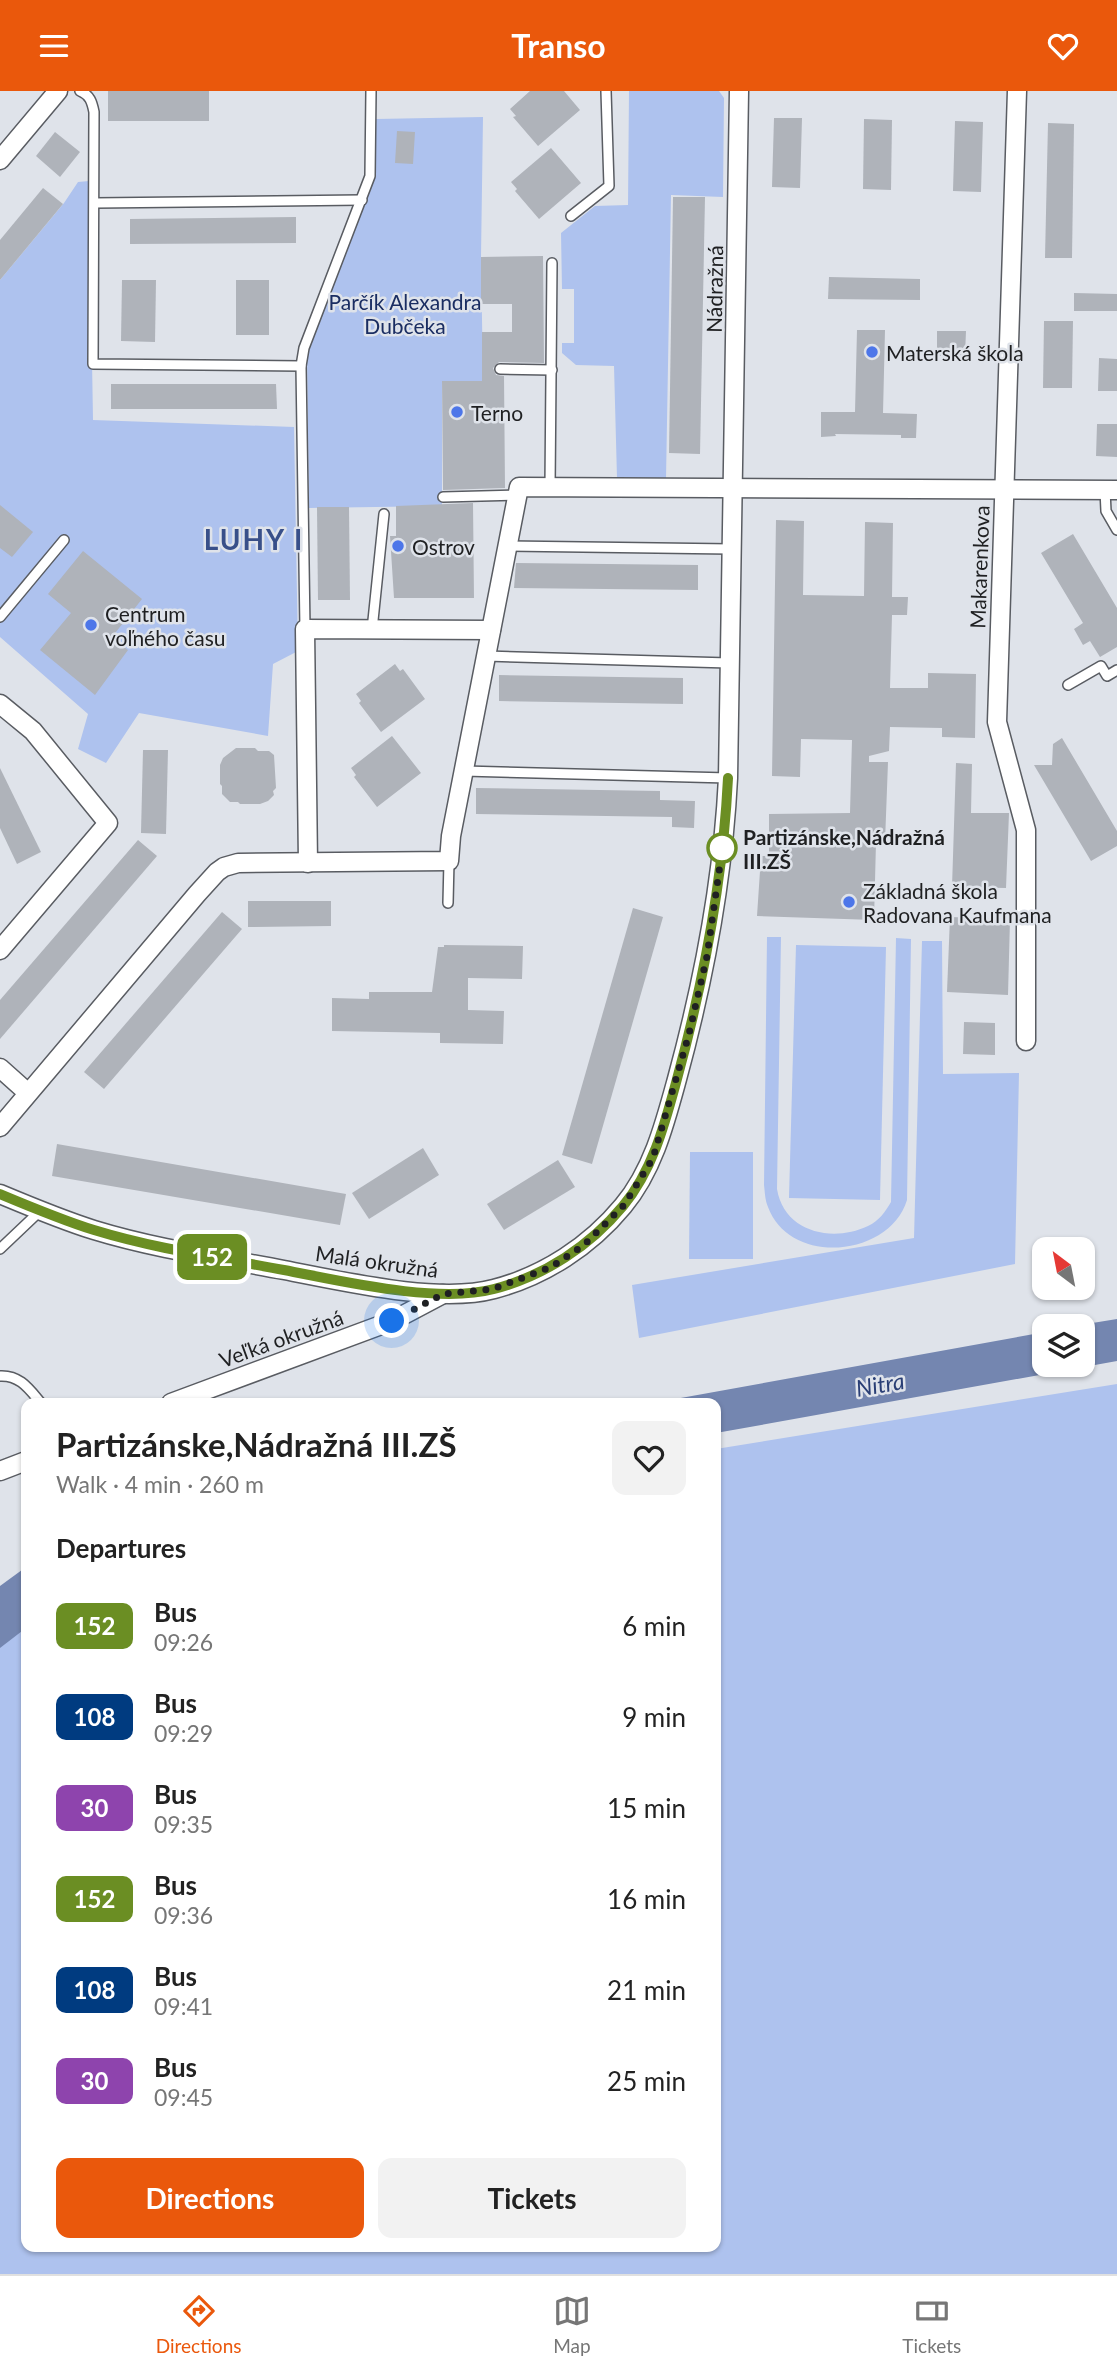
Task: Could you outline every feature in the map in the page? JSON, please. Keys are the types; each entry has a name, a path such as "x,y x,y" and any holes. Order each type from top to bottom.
{"street":[{"path":"0,160 58,91"},
{"name":"Nádražná","path":"728,778 739,91"},
{"name":"Makarenkova","path":"1017,91 997,722 1026,830 1026,1041"},
{"path":"0,1127 224,867 238,863 449,861 451,836 519,487 1111,490"},
{"path":"307,863 304,629 491,630"},
{"path":"0,704 33,731 108,823 0,950"},
{"name":"Malá okružná","path":"0,1194 94,1230 157,1246 314,1276 443,1294 493,1289 551,1267 584,1245 624,1205 653,1158 689,1034 707,956 721,867 728,778"},
{"path":"0,1068 28,1093"},
{"name":"Veľká okružná","path":"184,1398 392,1321 443,1294"},
{"path":"0,1471 21,1463"}],"lane":[{"path":"80,91 92,101 94,112 93,364 301,366"},
{"path":"571,216 608,185 610,159 606,91"},
{"path":"304,629 301,366 304,348 370,176 371,92"},
{"path":"95,203 362,200"},
{"path":"550,487 552,263"},
{"path":"500,369 552,370"},
{"path":"1111,490 1106,510 1117,530"},
{"path":"443,497 516,495"},
{"path":"372,629 384,514"},
{"path":"0,617 64,540"},
{"path":"507,546 731,549"},
{"path":"486,656 729,663"},
{"path":"1068,685 1101,666 1107,676 1117,670"},
{"path":"464,771 728,778"},
{"path":"448,903 449,861"},
{"path":"0,1249 40,1211"},
{"path":"0,1376 9,1376 24,1383 37,1398"}],"green space":[{"path":"629,91 719,91 724,98 723,197 671,195 666,479 617,478 614,366 576,365 562,353 562,343 574,343 574,289 562,289 561,233 595,206 628,205"},
{"name":"Parčík Alexandra Dubčeka","path":"483,117 483,381 442,381 442,506 309,508 307,354 375,177 376,119"},
{"path":"89,181 93,420 294,427 298,651 273,664 268,736 139,713 106,763 78,749 88,714 0,637 0,280 64,203 78,182"},
{"path":"767,937 781,937 777,1189 781,1204 789,1215 799,1224 825,1233 854,1231 872,1224 891,1202 896,938 911,939 907,1200 897,1219 881,1234 861,1243 839,1247 817,1246 797,1239 780,1226 767,1204 764,1185"},
{"path":"922,941 942,941 943,1074 1019,1073 1015,1264 639,1338 632,1285 914,1238"},
{"path":"796,945 886,947 880,1200 789,1198"},
{"path":"690,1152 753,1152 753,1259 689,1259"},
{"path":"1117,1384 1117,2274 0,2274 0,1645 21,1624 21,2252 721,2252 721,1448"}],"water":[{"path":"1117,1319 1117,1361 1095,1365 1095,1323"},
{"name":"Nitra","path":"1032,1334 1032,1376 721,1432 721,1398 681,1398"},
{"path":"21,1571 21,1632 0,1648 0,1586"}],"building":[{"path":"108,91 209,91 209,121 108,121"},
{"path":"530,91 564,91 580,110 538,146 513,117 516,116 510,109"},
{"path":"774,118 802,118 800,188 772,187"},
{"path":"864,119 892,120 891,190 863,189"},
{"path":"955,121 983,122 981,192 953,191"},
{"path":"1048,123 1074,124 1072,258 1045,258"},
{"path":"397,131 415,132 413,164 395,163"},
{"path":"55,132 80,152 60,177 36,156"},
{"path":"551,148 581,183 539,219 515,191 517,189 511,182"},
{"path":"43,188 63,204 0,280 0,240"},
{"path":"673,197 705,197 700,454 669,453"},
{"path":"296,217 296,243 130,244 130,219"},
{"path":"543,256 544,363 499,362 493,368 496,375 504,376 505,488 443,490 442,381 482,381 482,332 512,332 512,304 481,304 481,257"},
{"path":"829,277 920,279 920,300 828,299"},
{"path":"122,280 156,280 155,342 121,341"},
{"path":"236,280 269,280 269,335 236,335"},
{"path":"1074,293 1117,294 1117,311 1074,311"},
{"path":"1044,321 1073,321 1072,388 1043,388"},
{"path":"857,330 885,330 883,413 917,414 916,438 901,438 901,435 835,434 836,436 821,437 821,412 855,412"},
{"path":"937,331 966,331 965,355 937,356"},
{"path":"1099,358 1117,359 1117,391 1098,391"},
{"path":"111,384 276,384 277,409 111,409"},
{"path":"1097,424 1117,424 1117,457 1096,456"},
{"path":"473,503 474,598 394,598 390,536 396,536 396,506"},
{"path":"0,505 33,532 12,557 0,548"},
{"path":"317,507 349,507 350,600 318,600"},
{"path":"776,520 804,521 803,595 864,596 865,522 893,523 892,597 908,597 907,615 892,615 890,688 928,688 928,673 976,674 975,738 942,737 942,728 890,727 889,751 869,756 869,762 888,762 885,842 876,842 874,920 757,916 761,856 769,856 769,814 850,813 852,740 801,739 800,777 772,776"},
{"path":"1073,534 1117,608 1117,647 1100,657 1090,641 1083,645 1074,629 1083,623 1041,553"},
{"name":"Centrum voľného času","path":"83,551 142,599 112,637 128,650 95,695 40,650 71,613 48,594"},
{"path":"516,563 698,565 698,590 514,588"},
{"path":"395,664 400,671 403,669 425,699 381,732 359,703 361,701 356,694"},
{"path":"499,675 683,678 683,704 499,701"},
{"path":"392,736 421,773 377,807 354,777 356,775 351,768"},
{"path":"1062,738 1117,831 1117,846 1091,861 1034,765 1052,765 1053,744"},
{"path":"236,748 255,748 274,755 276,788 268,801 260,804 240,804 230,802 222,794 220,765 223,758"},
{"path":"143,750 168,750 166,834 141,833"},
{"path":"956,763 972,764 971,813 1009,813 1006,888 952,887"},
{"path":"0,768 41,852 17,864 0,828"},
{"path":"476,788 660,791 660,800 695,801 694,828 672,827 672,817 476,814"},
{"path":"138,840 157,856 0,1039 0,1000"},
{"path":"248,901 331,901 331,926 248,927"},
{"path":"633,908 663,917 592,1164 562,1155"},
{"path":"222,912 242,929 104,1089 84,1072"},
{"path":"950,917 1010,919 1008,995 947,992"},
{"path":"523,946 522,979 468,978 468,1010 504,1011 503,1044 440,1043 440,1033 332,1031 332,998 369,999 369,992 432,992 438,947"},
{"path":"964,1022 995,1023 995,1055 963,1054"},
{"path":"57,1144 346,1194 340,1225 52,1176"},
{"path":"423,1148 439,1175 369,1219 352,1193"},
{"path":"558,1160 575,1187 504,1230 487,1204"}],"bus line":[{"name":"152","path":"0,1194 94,1230 157,1246 383,1287 443,1294 493,1289 551,1267 584,1245 624,1205 653,1158 689,1034 707,956 721,867 728,778"}],"place":[{"name":"Materská škola","path":"872,352"},
{"name":"Terno","path":"457,412"},
{"name":"Ostrov","path":"398,546"},
{"name":"Centrum voľného času","path":"91,625"},
{"name":"Partizánske,Nádražná III.ZŠ","path":"722,848"},
{"name":"Základná škola Radovana Kaufmana","path":"849,902"}],"district":[{"name":"LUHY I","path":"254,539"}],"route":[{"path":"392,1321 443,1294 493,1289 551,1267 584,1245 624,1205 653,1158 689,1034 707,956 723,844 722,848"}]}
